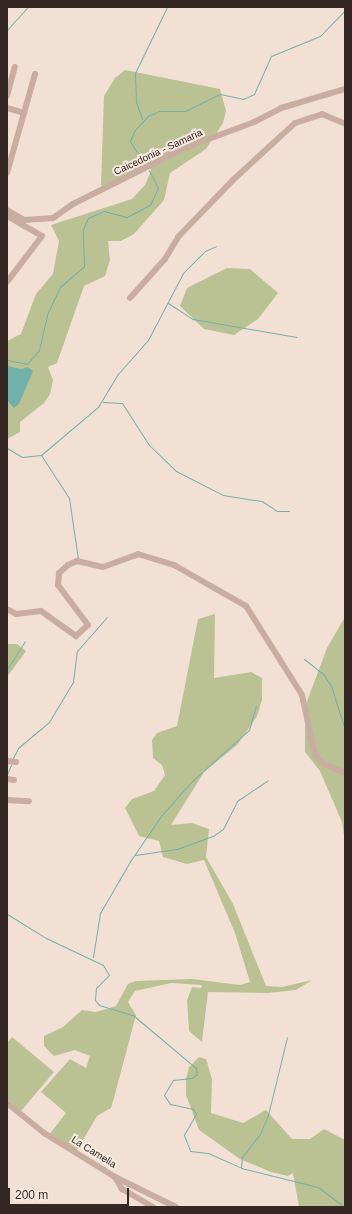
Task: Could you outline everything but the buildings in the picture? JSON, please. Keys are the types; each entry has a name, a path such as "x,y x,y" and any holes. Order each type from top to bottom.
{"street":[{"path":"7,96 15,68"},
{"path":"7,172 10,154 35,74"},
{"name":"Caicedonia - Samaria","path":"7,210 24,220 53,218 73,204 185,148 254,122 281,108 345,89"},
{"path":"7,108 24,113"},
{"path":"130,298 165,259 178,237 233,180 295,123 322,114 345,124"},
{"path":"7,216 42,236 7,282"},
{"path":"7,609 16,614 41,611 63,630 76,636 88,626 58,585 59,573 68,565 77,562 103,567 138,554 174,565 246,606 302,695 315,755 324,764 345,773"},
{"path":"7,761 16,762"},
{"path":"7,779 14,780"},
{"path":"7,800 29,801"},
{"name":"La Camelia","path":"7,1102 44,1133 115,1177 176,1207"},
{"path":"115,1177 122,1189 153,1207"}],"green space":[{"path":"125,70 220,89 226,111 223,123 206,149 170,173 164,200 134,234 121,241 108,241 110,260 105,276 84,286 57,363 48,367 53,380 50,394 44,403 20,422 20,432 7,439 7,341 21,334 36,294 53,274 59,241 51,225 132,199 145,185 151,171 150,167 106,188 101,185 104,96 115,78"},
{"path":"227,268 250,269 278,293 258,319 234,335 204,329 180,306 187,288"},
{"path":"215,614 214,678 251,672 262,678 262,700 257,716 238,744 204,772 171,825 192,823 209,829 206,857 233,904 266,986 282,987 312,980 296,990 268,993 208,992 202,1042 189,1031 187,1000 192,987 201,988 202,985 171,983 135,991 128,1002 136,1015 111,1108 97,1116 76,1152 49,1135 66,1113 41,1092 70,1059 86,1068 90,1056 75,1050 54,1056 44,1046 44,1036 63,1027 82,1010 96,1012 116,1006 128,984 135,981 192,979 240,985 250,982 235,933 204,860 187,864 163,857 159,841 139,836 125,808 132,799 154,791 165,775 162,765 153,758 152,740 157,733 177,726 198,619"},
{"path":"345,617 345,842 342,822 320,771 305,752 305,727 306,704 327,648"},
{"path":"7,644 17,644 26,651 7,677"},
{"path":"12,1037 54,1072 21,1111 7,1099 7,1043"},
{"path":"199,1057 206,1059 212,1079 211,1113 243,1123 266,1110 292,1139 310,1139 324,1129 345,1140 345,1207 299,1207 293,1173 288,1176 271,1172 240,1159 199,1130 186,1095 186,1079 189,1067"}],"water":[{"path":"7,366 21,369 28,367 33,371 19,404 14,408 7,400"}],"waterway":[{"path":"7,30 28,7"},
{"path":"142,119 136,102 135,73 167,7"},
{"path":"146,166 130,141 135,130 148,116 159,111 185,111 220,94 243,99 254,94 271,56 320,36 345,10"},
{"path":"7,360 27,364 39,350 48,312 60,287 84,266 83,229 88,218 104,211 127,217 150,205 158,188 149,170"},
{"path":"7,448 22,457 41,455 98,407 118,374 148,340 183,273 205,251 216,246"},
{"path":"168,303 193,319 296,337"},
{"path":"103,402 122,403 149,445 176,471 223,495 262,501 277,511 289,511"},
{"path":"41,455 69,498 78,559"},
{"path":"12,760 18,748 49,722 73,682 77,651 107,617"},
{"path":"7,669 25,641"},
{"path":"304,659 323,674 331,686 345,729"},
{"path":"93,957 100,913 131,860 161,816 191,782 249,730 256,706"},
{"path":"7,774 11,765"},
{"path":"135,855 177,849 213,836 223,829 237,801 268,780"},
{"path":"7,914 46,938 103,965 109,975 96,988 95,1000 99,1005 134,1016 196,1068 197,1074 192,1078 173,1080 164,1095 170,1104 193,1109 196,1114 184,1135 190,1151 208,1153 241,1168 318,1187 345,1207"},
{"path":"241,1168 242,1157 260,1134 268,1115 287,1037"}]}
